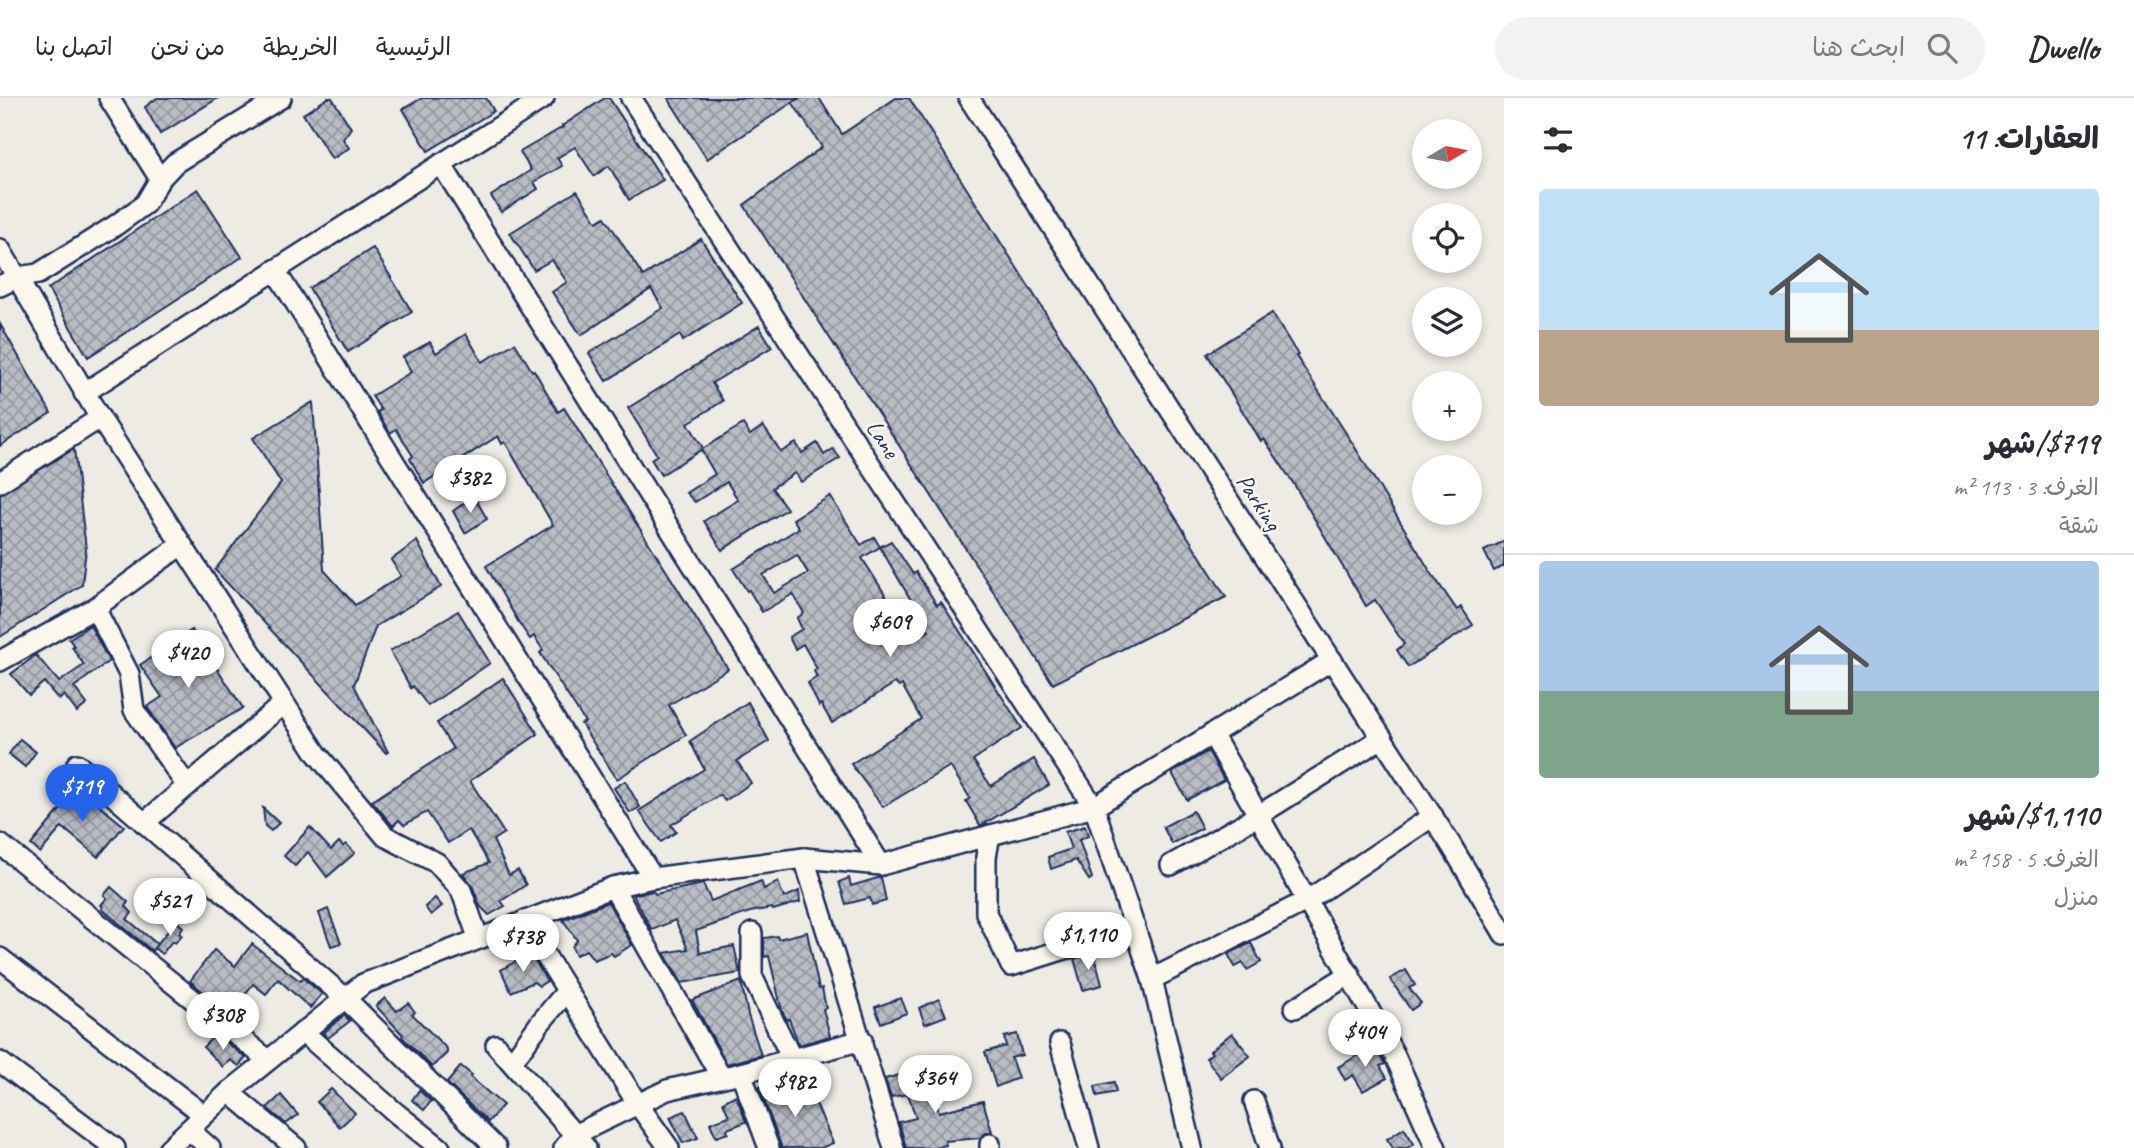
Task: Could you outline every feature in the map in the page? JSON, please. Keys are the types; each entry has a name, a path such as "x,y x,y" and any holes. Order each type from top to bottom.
{"street":[{"path":"0,286 18,276 38,274 116,225 145,204 160,179 176,163 281,98"},
{"path":"84,393 544,98"},
{"name":"Lane","path":"631,98 1094,807 1152,979 1192,1148"},
{"name":"Parking","path":"969,98 1433,817 1504,934"},
{"path":"114,100 160,179"},
{"path":"441,164 881,865"},
{"path":"0,249 84,393 317,754 385,836 436,863 461,890 478,937"},
{"path":"275,270 653,878"},
{"path":"0,482 100,418"},
{"path":"0,661 95,608 181,544"},
{"path":"95,608 129,674 134,710 187,786"},
{"path":"169,1148 229,1092 363,984 478,937 613,887 653,878 804,858 881,865 1094,807 1332,660"},
{"path":"144,823 284,703"},
{"path":"1212,734 1393,1052 1436,1148"},
{"path":"1171,865 1259,815 1382,738"},
{"path":"77,764 345,998 496,1148"},
{"path":"1152,979 1308,900 1433,817"},
{"path":"990,835 986,857 986,914 1011,966 1135,927"},
{"path":"0,844 268,1060"},
{"path":"804,858 894,1148"},
{"path":"613,887 721,1077"},
{"path":"524,920 637,1103 669,1148"},
{"path":"752,933 752,976 792,1059"},
{"path":"0,958 204,1115"},
{"path":"1295,1008 1350,974"},
{"path":"512,1062 567,991"},
{"path":"303,1032 440,1148"},
{"path":"496,1045 575,1143 637,1103 667,1090 862,1040"},
{"path":"1060,1043 1089,1148"},
{"path":"0,1062 115,1148"},
{"path":"741,1073 769,1148"},
{"path":"229,1092 296,1148"},
{"path":"1254,1101 1270,1148"},
{"path":"189,1130 210,1148"}],"building":[{"path":"157,98 218,98 160,134 145,107"},
{"path":"332,98 351,128 343,139 349,148 332,159 303,114"},
{"path":"422,98 486,98 494,111 428,151 403,109"},
{"path":"609,98 663,180 629,200 609,166 594,176 575,147 557,158 562,166 534,182 538,189 501,212 491,196 531,170 520,152"},
{"path":"668,98 799,98 707,159"},
{"path":"800,98 819,98 842,134 896,98 909,98 1226,597 1053,684 744,205 822,147 792,102"},
{"path":"198,189 242,257 88,357 48,289"},
{"path":"577,191 597,222 605,217 643,276 701,239 742,303 683,341 680,335 606,381 589,353 663,308 651,289 581,335 552,292 567,282 552,260 534,270 510,233"},
{"path":"373,248 412,312 348,352 309,288"},
{"path":"1272,313 1430,571 1457,610 1461,607 1473,625 1408,667 1397,650 1404,644 1375,600 1366,606 1295,486 1264,439 1261,441 1207,354"},
{"path":"0,324 51,413 0,446"},
{"path":"759,326 772,347 712,383 723,401 688,423 703,448 661,475 651,459 657,455 628,408"},
{"path":"466,334 482,362 515,343 558,412 564,408 728,669 669,705 686,735 617,779 581,724 585,722 540,653 543,650 534,636 530,639 519,623 486,566 553,525 505,442 502,444 498,436 424,483 410,459 413,456 396,429 390,433 377,412 381,410 372,396 411,372 403,357 430,342 436,353"},
{"path":"313,402 324,570 355,605 401,576 391,560 417,541 441,587 376,626 354,685 388,752 386,753 215,570 281,483 253,438"},
{"path":"743,424 750,435 763,426 781,452 796,443 802,453 817,443 824,455 833,449 840,458 801,482 795,473 772,488 787,509 722,550 704,521 738,500 727,482 695,502 686,493 715,474 701,450"},
{"path":"74,449 86,549 82,585 0,637 0,494"},
{"path":"474,496 487,519 465,533 453,511"},
{"path":"830,496 861,545 874,537 880,547 891,541 913,574 916,572 937,605 941,602 1022,728 973,760 991,786 1034,759 1049,785 980,825 966,801 970,798 950,766 883,807 851,764 921,719 902,685 899,687 895,683 832,723 821,704 819,706 808,683 817,677 814,671 817,669 803,644 795,649 789,637 802,629 797,618 804,613 793,594 762,612 733,569 799,528 793,519","holes":["880,547 929,631 914,640 862,558","797,555 808,573 774,593 763,575"]},
{"path":"1504,541 1504,566 1494,571 1484,551"},
{"path":"458,611 490,663 428,706 413,686 411,688 390,651"},
{"path":"90,625 109,661 74,687 87,704 77,712 64,695 59,700 44,682 29,695 11,674 36,655 59,682 84,665 69,639"},
{"path":"192,630 243,708 175,748 147,707 162,697 140,665"},
{"path":"503,678 538,734 470,781 504,833 493,840 509,875 518,870 526,885 501,901 505,906 489,915 480,906 472,885 463,873 489,863 469,830 448,843 427,812 404,825 399,820 393,826 372,801 453,749 437,723"},
{"path":"748,702 769,741 737,761 751,783 725,801 720,795 671,825 676,832 661,842 639,811 704,769 690,741"},
{"path":"20,739 36,752 25,767 9,754"},
{"path":"1208,751 1224,780 1187,800 1172,773"},
{"path":"625,781 640,807 630,813 614,788"},
{"path":"78,788 124,826 98,857 62,827 40,853 31,845"},
{"path":"263,808 279,823 271,831 265,826"},
{"path":"1193,811 1202,828 1172,844 1163,827"},
{"path":"1085,826 1088,836 1079,840 1092,878 1089,880 1076,860 1051,869 1048,857 1071,849 1065,832"},
{"path":"310,827 331,850 339,842 343,846 346,844 355,853 327,877 308,852 295,866 284,856"},
{"path":"881,877 886,901 872,905 870,898 846,904 839,882 849,878 851,886"},
{"path":"761,881 764,889 778,882 784,898 799,891 800,902 773,910 750,912 696,931 700,953 734,946 740,973 682,983 664,953 688,949 675,920 652,930 633,895 653,891 655,894 703,884 711,901"},
{"path":"111,887 128,902 126,906 132,913 127,919 157,944 152,951 102,909 101,905 107,898 104,895"},
{"path":"435,898 442,906 431,915 425,907"},
{"path":"608,902 632,945 614,956 611,953 594,960 586,950 576,955 572,947 577,940 563,920"},
{"path":"328,909 341,943 331,946 319,913"},
{"path":"176,921 183,927 179,933 182,935 175,943 172,941 162,954 154,948"},
{"path":"807,932 819,989 822,988 826,1008 823,1009 830,1036 799,1045 789,1019 787,1020 782,1011 769,956 764,957 764,938 777,936 778,939"},
{"path":"1251,943 1261,962 1247,970 1243,963 1235,967 1228,954"},
{"path":"252,944 300,981 303,978 322,994 310,1008 278,979 266,994 253,984 230,1014 190,981 214,950 235,966"},
{"path":"530,953 547,981 539,986 534,982 511,992 501,970"},
{"path":"1094,953 1102,985 1083,990 1074,959"},
{"path":"1406,970 1415,985 1409,988 1421,1003 1411,1010 1390,979"},
{"path":"741,981 748,1015 761,1055 727,1064 692,1000"},
{"path":"385,998 397,1011 408,1003 415,1012 412,1014 447,1049 447,1053 432,1067 376,1006"},
{"path":"901,998 907,1013 881,1023 875,1007"},
{"path":"939,999 946,1016 925,1024 919,1008"},
{"path":"344,1015 350,1021 328,1038 323,1033"},
{"path":"1232,1033 1250,1056 1221,1078 1206,1058 1212,1053 1210,1051"},
{"path":"216,1034 246,1058 239,1066 230,1060 223,1067 203,1047"},
{"path":"1017,1034 1022,1055 1011,1058 1018,1078 996,1087 985,1052 1006,1046 1004,1037"},
{"path":"1375,1046 1385,1064 1380,1066 1387,1078 1363,1091 1353,1075 1345,1080 1338,1067"},
{"path":"461,1066 503,1105 488,1122 447,1083"},
{"path":"925,1068 939,1112 983,1101 992,1132 985,1133 980,1138 945,1141 946,1145 934,1148 906,1148 899,1122 916,1118 908,1094 891,1097 885,1079"},
{"path":"783,1080 794,1105 814,1099 833,1143 821,1148 782,1148 759,1087"},
{"path":"1114,1082 1116,1092 1097,1096 1095,1086"},
{"path":"331,1089 355,1113 340,1127 317,1102"},
{"path":"419,1090 431,1101 424,1110 412,1100"},
{"path":"281,1095 298,1115 286,1124 267,1108"},
{"path":"736,1095 746,1122 727,1129 728,1133 716,1137 710,1123 729,1116 723,1102"},
{"path":"685,1111 698,1138 683,1143 670,1117"},
{"path":"1404,1128 1414,1144 1407,1148 1393,1148 1387,1139"}]}
